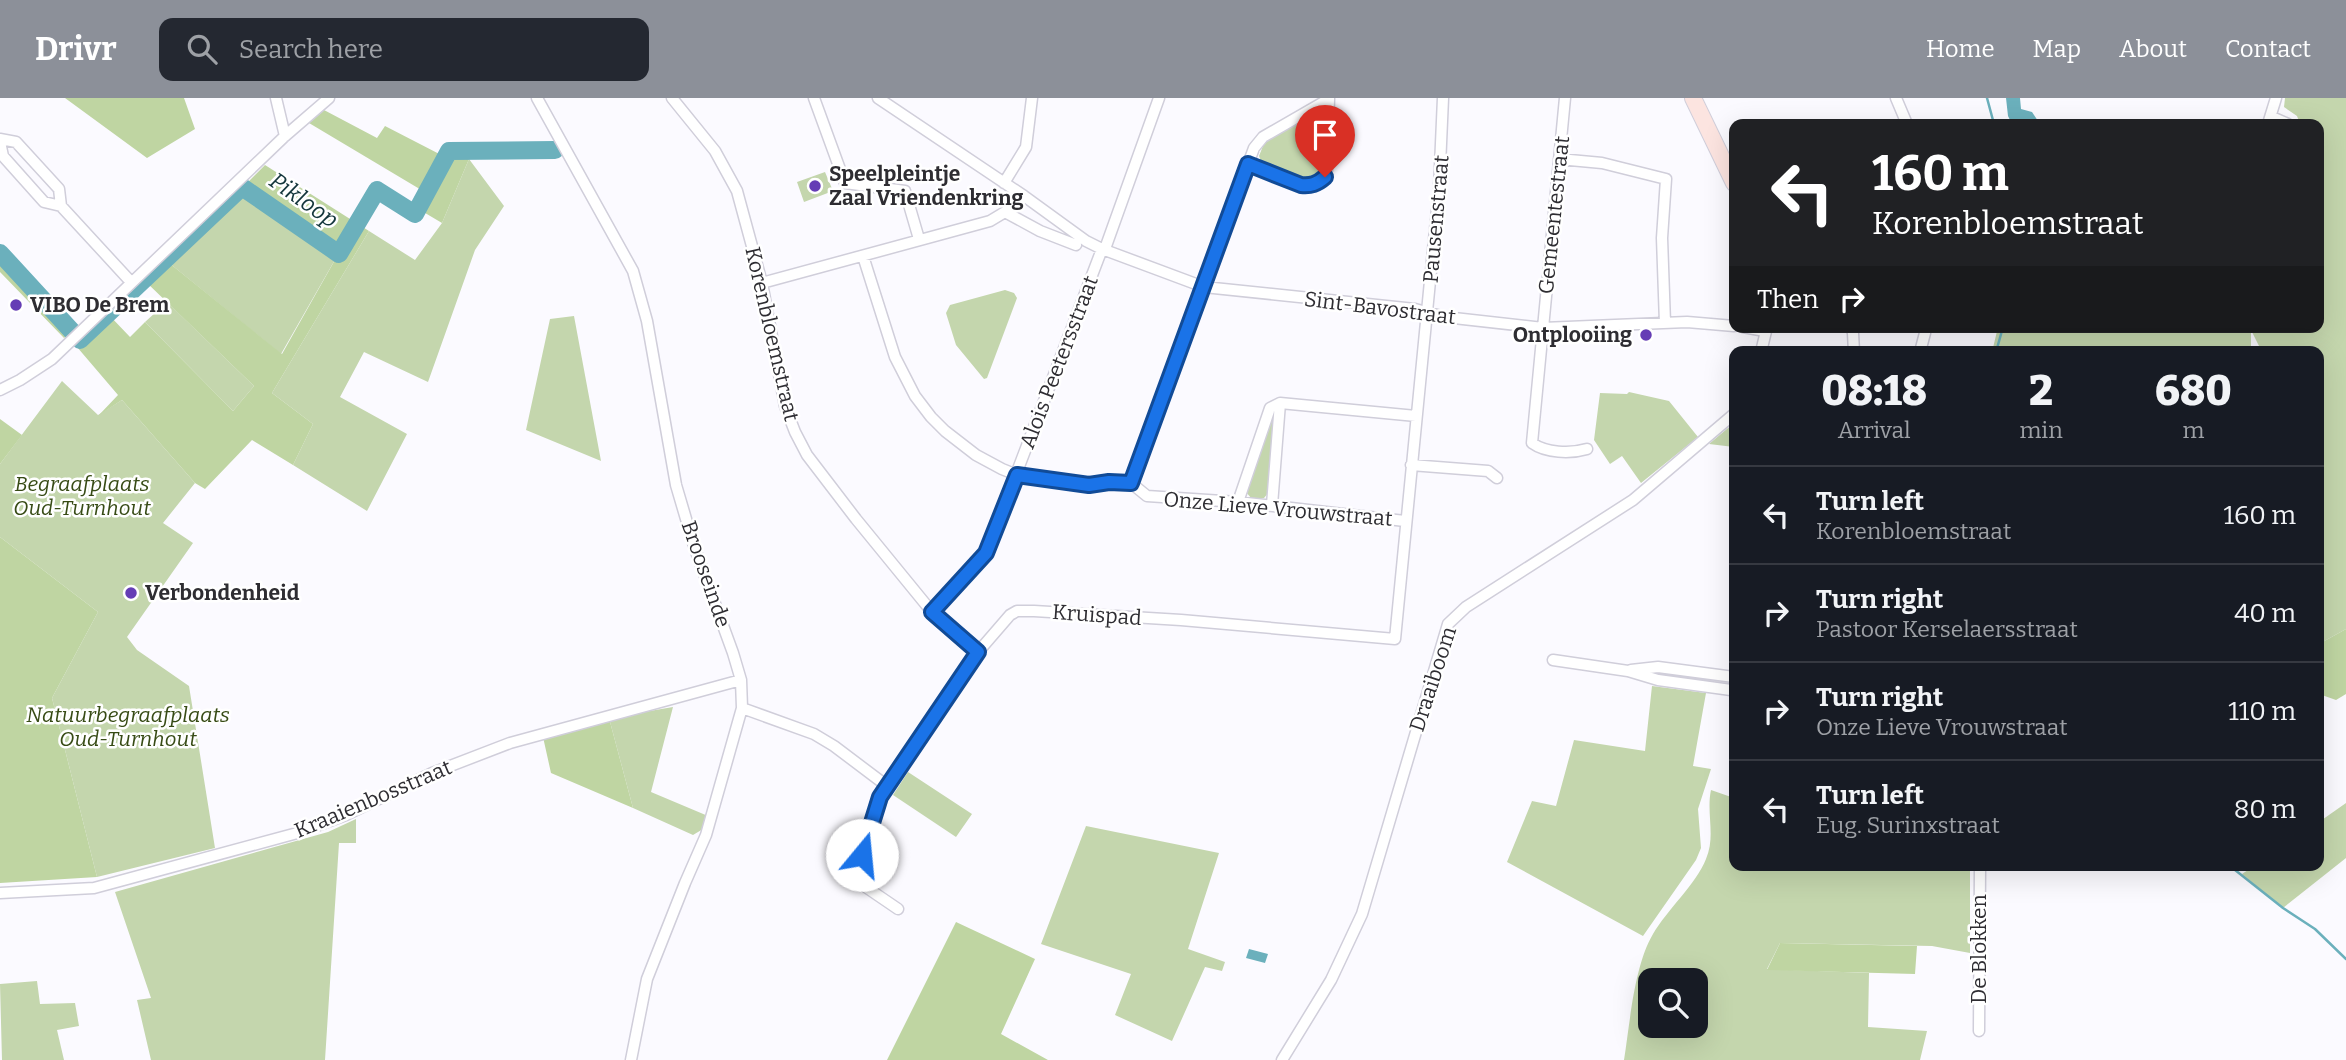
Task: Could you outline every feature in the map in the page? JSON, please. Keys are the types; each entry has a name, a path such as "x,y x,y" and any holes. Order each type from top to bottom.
{"street":[{"path":"276,98 285,136"},
{"path":"0,390 52,359 285,136 329,98"},
{"name":"Brooseinde","path":"537,98 633,271 647,321 676,485 694,546 741,680 741,708 706,835 647,979 631,1060"},
{"name":"Korenbloemstraat","path":"672,98 715,151 737,191 762,283 785,406 807,455 932,612 978,652"},
{"path":"814,98 845,183 905,191 919,239"},
{"name":"Sint-Bavostraat","path":"878,98 1086,241 1204,287 1415,309 1427,313 1543,328 1665,323 1729,325"},
{"path":"1004,183 1026,146 1032,98"},
{"name":"Alois Peetersstraat","path":"932,612 986,553 1102,249 1106,246 1159,98"},
{"path":"1248,164 1301,185 1318,183 1325,177 1327,170 1329,98"},
{"path":"1131,483 1254,148 1263,137 1329,98"},
{"name":"Pausenstraat","path":"1395,639 1441,163 1443,98"},
{"name":"Gemeentestraat","path":"1565,98 1532,443 1543,449 1574,453 1587,449"},
{"path":"1693,98 1729,173"},
{"path":"1896,98 1904,119"},
{"path":"2271,119 2276,98"},
{"path":"61,206 59,188 16,142 0,140 3,156 44,202 61,206 131,282"},
{"path":"1559,159 1602,163 1666,179 1662,238 1665,323"},
{"path":"762,283 990,221 1024,196"},
{"path":"1005,212 1040,231 1076,244"},
{"name":"Onze Lieve Vrouwstraat","path":"863,256 895,357 915,396 931,417 976,455 1017,475 1089,485 1131,483 1147,496 1272,505 1405,521"},
{"path":"1921,346 1924,333"},
{"path":"1238,502 1270,408 1280,403 1416,416"},
{"path":"1272,505 1280,403"},
{"name":"Draaiboom","path":"1282,1060 1331,980 1362,914 1448,624 1466,607 1633,500 1729,418"},
{"path":"1411,465 1488,471 1497,478"},
{"name":"Kruispad","path":"898,909 854,879 876,807 887,786 978,652 1010,615 1017,611 1181,620 1395,639"},
{"path":"1553,660 1628,671 1658,680 1729,690"},
{"path":"1628,671 1658,667 1729,676"},
{"name":"Kraaienbosstraat","path":"0,893 94,888 301,832 346,815 432,773 510,743 741,680"},
{"path":"741,708 814,734 887,786"},
{"name":"De Blokken","path":"1979,1031 1980,871"}],"green space":[{"path":"65,98 184,98 195,129 147,158"},
{"path":"2285,98 2346,98 2346,629 2324,641 2324,346 2259,346 2252,333 2324,333 2324,119 2298,119 2284,107"},
{"path":"324,110 377,138 385,126 449,159 457,153 469,159 442,223 415,207 423,191 309,123"},
{"path":"1307,117 1317,120 1323,127 1324,162 1319,175 1305,180 1263,166 1259,156 1265,141"},
{"path":"469,159 504,206 475,250 428,382 364,352 340,397 407,434 367,511 293,465 313,424 272,393 369,231 415,260 442,223"},
{"path":"265,165 369,231 272,393 313,424 293,465 252,440 205,489 195,483 122,400 99,415 118,395 77,347 109,315 130,337 145,322 233,411 254,386 146,282 168,262 282,354 336,258 240,195 247,183"},
{"name":"Speelpleintje Zaal Vriendenkring","path":"825,172 833,191 804,202 797,182"},
{"path":"240,195 336,258 281,354 168,262"},
{"path":"0,253 72,331 64,338 0,272"},
{"path":"1005,290 1014,293 1017,298 987,378 984,379 956,345 946,313 950,305"},
{"path":"167,302 254,386 233,411 145,322"},
{"path":"574,316 601,461 526,430 550,319"},
{"path":"1997,333 2251,333 2251,346 1993,346"},
{"path":"62,381 98,415 122,400 195,483 163,523 193,543 127,637 137,650 189,686 215,848 97,877 52,698 98,612 0,537 0,464"},
{"path":"1629,392 1669,401 1698,437 1641,483 1622,456 1610,464 1594,440 1600,393"},
{"path":"1273,413 1269,492 1264,498 1252,499 1245,491"},
{"path":"0,419 22,435 0,464"},
{"path":"1729,427 1729,446 1709,444"},
{"path":"0,537 98,612 52,698 97,877 0,883"},
{"path":"2346,629 2346,694 2336,700 2324,696 2324,641"},
{"path":"1652,686 1706,693 1693,766 1711,769 1698,809 1701,848 1696,860 1643,936 1507,862 1532,801 1556,806 1574,740 1645,751"},
{"path":"673,707 651,792 708,816 703,829 693,835 633,808 609,718"},
{"path":"609,718 633,808 551,773 543,737"},
{"path":"908,772 972,814 956,837 893,795"},
{"path":"1711,790 1729,796 1729,871 1970,871 1970,953 1932,946 1780,943 1767,969 1869,973 1868,1027 1927,1031 1920,1060 1624,1060 1638,976 1638,1038 1708,1038 1708,968 1640,968 1653,934 1695,878 1709,850"},
{"path":"2346,803 2346,858 2283,908 2242,874 2246,871 2324,871 2324,818"},
{"path":"356,819 356,843 339,843 325,1060 151,1060 137,1000 151,998 115,892 328,832"},
{"path":"1086,826 1219,853 1188,949 1225,962 1222,971 1205,967 1172,1041 1115,1015 1131,974 1041,944"},
{"path":"956,922 1035,959 1001,1034 1048,1060 887,1060"},
{"path":"1780,943 1917,946 1915,974 1767,970"},
{"path":"37,981 40,1004 75,1003 79,1026 57,1030 64,1060 2,1060 0,984"}],"water":[{"path":"2006,98 2020,98 2021,109 2032,112 2037,119 2010,119"},
{"path":"1249,949 1268,954 1265,963 1246,958"}],"waterway":[{"path":"1987,98 1993,119"},
{"name":"Pikloop","path":"0,253 80,340 242,187 339,254 377,190 415,214 449,151 555,150"},
{"path":"1998,346 2001,333"},
{"path":"2236,871 2315,929 2346,959"}],"place":[{"name":"Speelpleintje Zaal Vriendenkring","path":"815,186"},
{"name":"VIBO De Brem","path":"16,305"},
{"name":"Ontplooiing","path":"1646,335"},
{"name":"Verbondenheid","path":"131,593"}],"route":[{"path":"862,855 880,797 978,652 932,612 986,553 1017,475 1089,485 1131,483 1248,164 1301,185 1318,183 1325,177"}],"park label":[{"name":"Begraafplaats Oud-Turnhout","path":"82,496"},
{"name":"Natuurbegraafplaats Oud-Turnhout","path":"128,727"}]}
